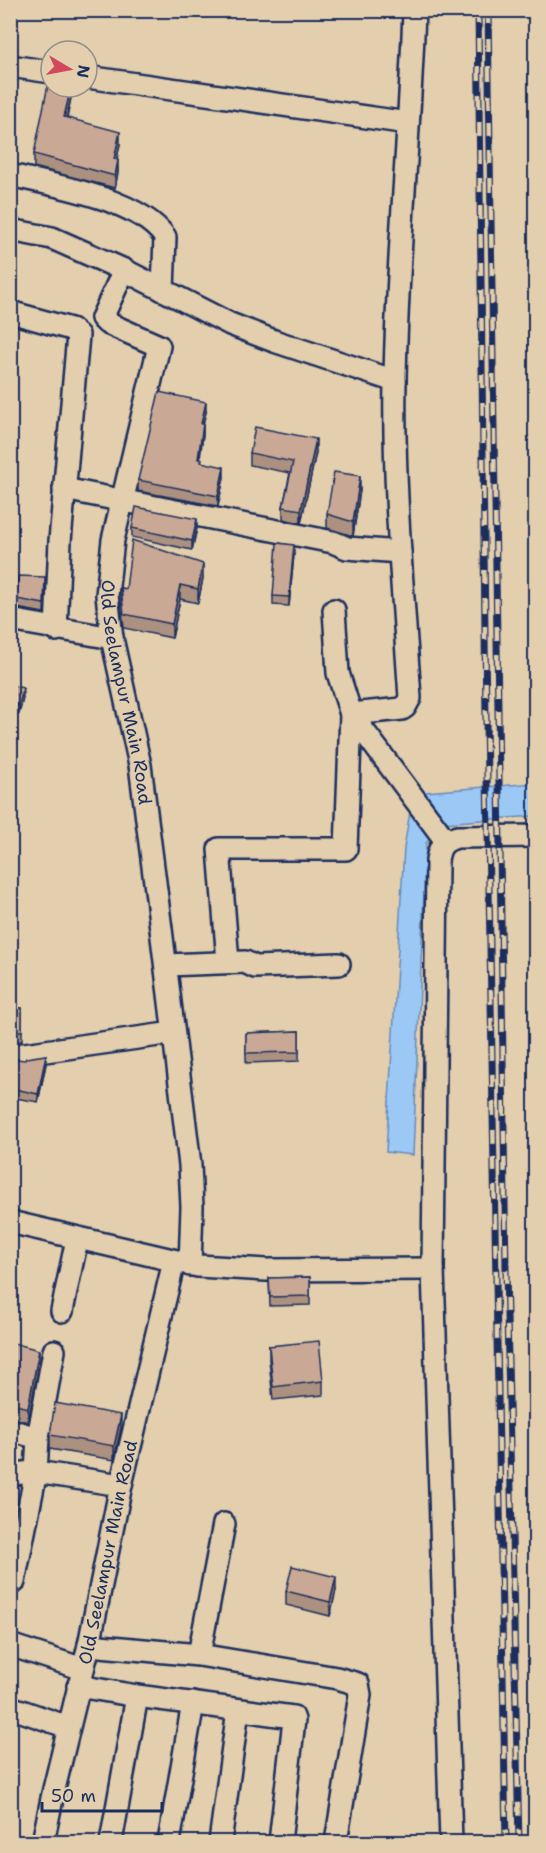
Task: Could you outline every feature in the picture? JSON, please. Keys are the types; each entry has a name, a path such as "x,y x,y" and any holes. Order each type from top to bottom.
{"street":[{"path":"351,714 402,709 410,698 400,552 395,381 414,10"},
{"path":"10,66 39,70"},
{"path":"99,79 408,123"},
{"path":"10,175 117,204 149,219 165,237 163,290"},
{"path":"10,230 52,238 124,270 230,324 395,381"},
{"name":"Old Seelampur Main Road","path":"43,1842 68,1727 89,1645 121,1485 192,1197 166,965 140,765 112,639 107,595 113,540 159,346 107,323 102,318 124,270"},
{"path":"10,312 71,329 78,335 64,489 56,630"},
{"path":"64,489 333,542 347,548 400,552"},
{"path":"334,610 338,673 351,714 442,836 536,836"},
{"path":"10,620 112,639"},
{"path":"228,962 219,849 346,849 351,714"},
{"path":"442,836 437,861 433,1269 451,1842"},
{"path":"166,965 228,962 245,962 255,967 339,964"},
{"path":"10,1056 173,1033"},
{"path":"10,1222 176,1262 266,1270 433,1269"},
{"path":"62,1311 77,1239"},
{"path":"14,1582 36,1472 38,1438 54,1351"},
{"path":"10,1430 38,1438"},
{"path":"10,1474 36,1472 121,1485"},
{"path":"199,1656 224,1524"},
{"path":"10,1645 81,1678 137,1696 294,1718 280,1842"},
{"path":"89,1645 199,1656 337,1678 358,1684 360,1695 336,1842"},
{"path":"111,1842 137,1696"},
{"path":"169,1842 193,1703"},
{"path":"10,1707 68,1727"},
{"path":"220,1842 237,1710"}],"water":[{"path":"535,783 535,816 443,823 426,843 413,1155 386,1152 404,848 413,793"}],"building":[{"path":"45,99 68,99 64,117 120,132 114,159 118,160 115,176 34,154"},
{"path":"159,392 206,402 201,424 203,424 198,459 202,459 201,462 224,467 218,496 138,480"},
{"path":"255,427 316,439 301,510 283,507 293,462 250,453"},
{"path":"334,472 360,476 353,522 327,514"},
{"path":"136,507 197,519 192,541 132,528"},
{"path":"132,540 203,564 198,589 180,585 172,624 124,614 121,588 126,589"},
{"path":"277,543 294,545 289,597 273,596"},
{"path":"18,576 45,577 44,604 17,599"},
{"path":"10,685 23,688 19,705 10,702"},
{"path":"10,1008 22,1008 22,1031 10,1031"},
{"path":"299,1031 299,1052 246,1053 246,1033"},
{"path":"46,1055 38,1094 10,1088 13,1077 10,1077 10,1061 16,1062 16,1059 25,1060"},
{"path":"310,1277 310,1296 270,1297 269,1278"},
{"path":"319,1341 323,1381 273,1387 269,1346"},
{"path":"13,1343 39,1350 28,1408 10,1404 10,1353"},
{"path":"55,1403 121,1415 114,1446 50,1435"},
{"path":"292,1566 336,1577 330,1602 286,1591"}],"railway":[{"path":"478,10 486,721 506,1842"},
{"path":"488,10 506,1271 519,1842"}]}
